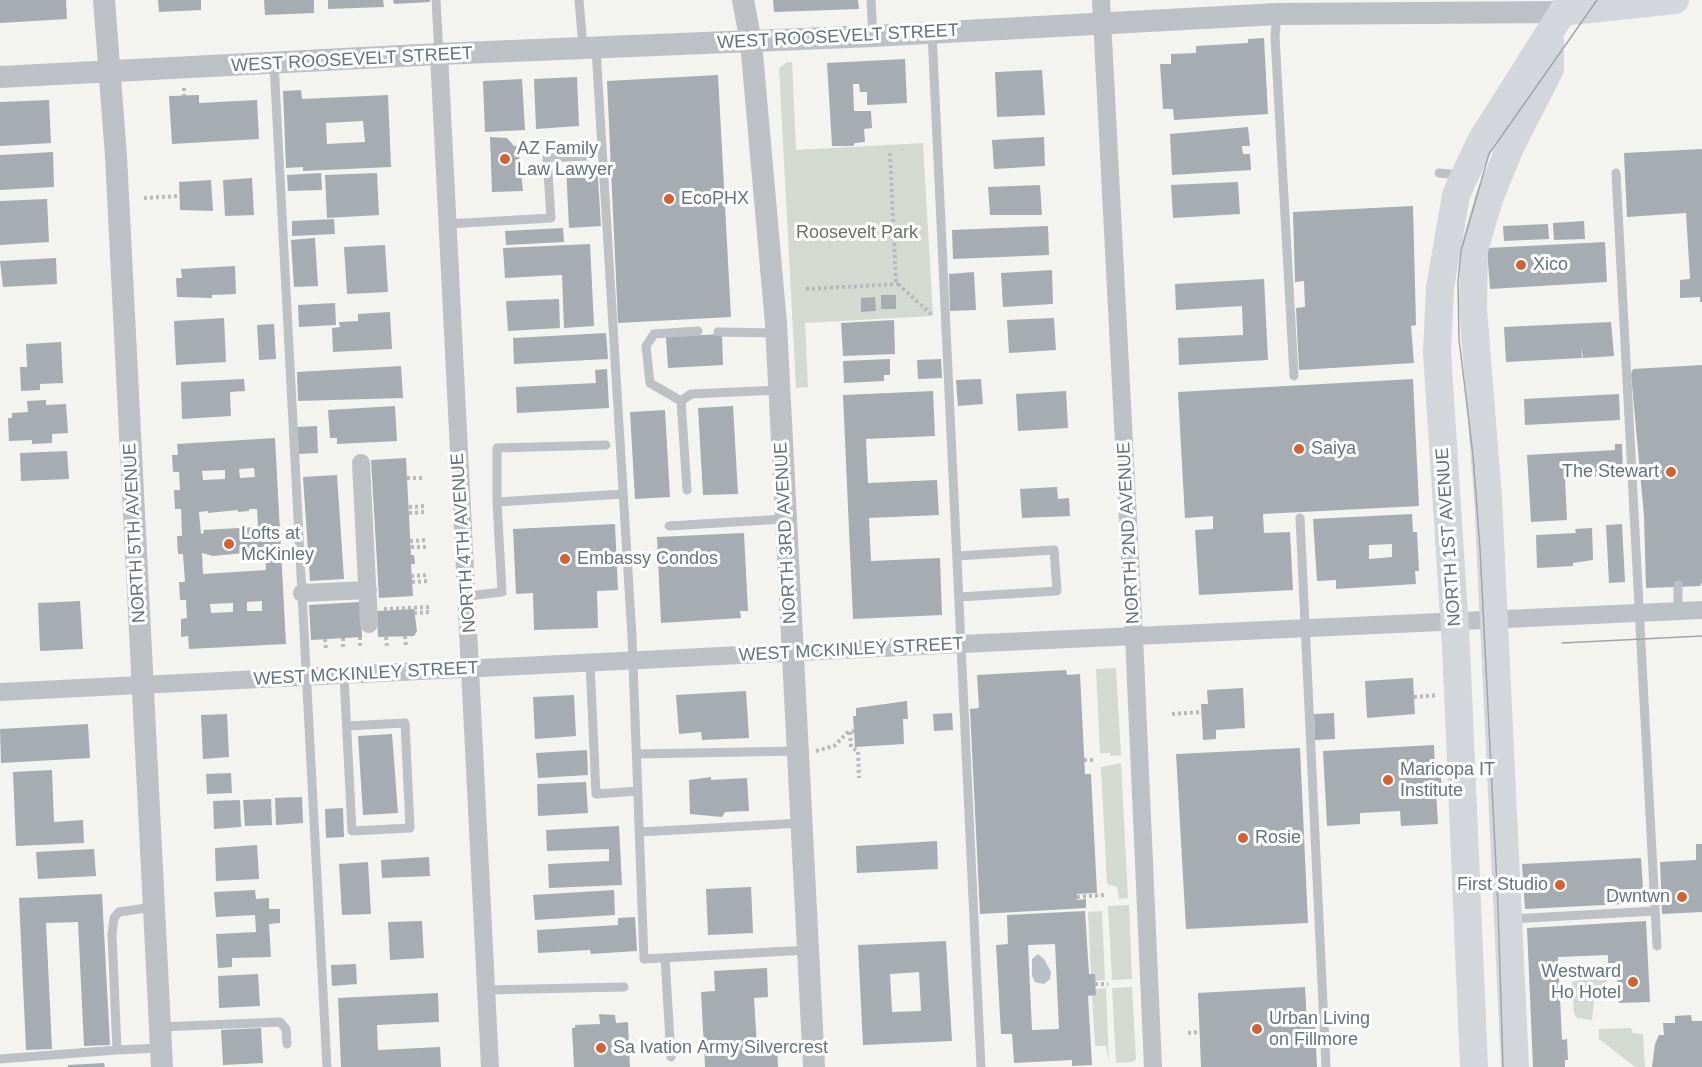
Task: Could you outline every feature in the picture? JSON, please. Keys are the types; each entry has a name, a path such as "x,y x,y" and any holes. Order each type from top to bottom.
{"main road":[{"name":"WEST ROOSEVELT STREET","path":"1561,15 1675,0"},
{"name":"NORTH 1ST AVENUE","path":"1474,1067 1454,623 1437,352 1443,265 1456,195 1452,174 1481,141 1561,15"},
{"path":"1515,1067 1494,621 1481,398 1473,309 1474,250 1489,199 1511,145 1550,69 1561,15"}],"street":[{"name":"NORTH 5TH AVENUE","path":"104,0 116,156 161,1047"},
{"name":"NORTH 3RD AVENUE","path":"743,0 751,42 776,333 792,653 806,751 802,823 813,1067"},
{"name":"NORTH 2ND AVENUE","path":"1101,0 1154,1067"},
{"name":"WEST ROOSEVELT STREET","path":"0,78 439,54 589,50 932,33 1277,14 1372,6 1561,15"},
{"name":"NORTH 4TH AVENUE","path":"439,54 472,668 490,1067"},
{"path":"361,463 374,594 365,631"},
{"path":"302,593 374,594"},
{"name":"WEST MCKINLEY STREET","path":"0,692 143,687 633,660 1702,610"}],"lane":[{"path":"436,0 439,54"},
{"path":"579,0 589,50 623,494 633,660 644,959 808,950"},
{"path":"872,0 873,36"},
{"path":"1277,14 1275,38 1294,376"},
{"path":"932,33 981,1067"},
{"path":"274,63 327,1067"},
{"path":"447,224 551,218 547,158 589,156"},
{"path":"1616,173 1657,946"},
{"path":"681,401 650,383 646,346 654,334 698,331"},
{"path":"718,332 776,333"},
{"path":"681,401 691,394 779,390"},
{"path":"681,401 687,490"},
{"path":"468,596 502,592 496,448 606,445"},
{"path":"498,502 623,494"},
{"path":"1300,518 1326,1067"},
{"path":"669,526 784,519"},
{"path":"957,556 1054,550 1057,591 959,597"},
{"path":"1678,585 1678,612"},
{"path":"590,663 596,794 638,791"},
{"path":"344,676 352,831 410,828 405,723 347,726"},
{"path":"637,754 806,751"},
{"path":"640,832 802,823"},
{"path":"117,1050 112,934 114,918 119,912 153,907"},
{"path":"1508,919 1655,911"},
{"path":"665,958 671,1057"},
{"path":"486,990 624,987"},
{"path":"0,1059 161,1047 280,1022 286,1029 287,1044"}],"path":[{"path":"184,88 184,96"},
{"path":"890,153 896,282 946,327"},
{"path":"144,198 179,196"},
{"path":"806,289 899,284"},
{"path":"407,478 424,478"},
{"path":"409,507 426,506"},
{"path":"409,513 426,512"},
{"path":"410,541 427,540"},
{"path":"411,547 428,547"},
{"path":"411,576 429,575"},
{"path":"412,582 429,581"},
{"path":"374,594 381,609 431,610 414,613"},
{"path":"360,649 365,631"},
{"path":"405,636 406,646"},
{"path":"386,637 387,647"},
{"path":"343,638 343,649"},
{"path":"325,639 326,650"},
{"path":"1414,697 1441,695"},
{"path":"1172,714 1201,712"},
{"path":"806,751 834,746 852,732 851,747 858,751 859,778"},
{"path":"1084,760 1096,760"},
{"path":"1077,897 1104,895"},
{"path":"1095,984 1108,984"},
{"path":"1188,1033 1200,1032"}],"green space":[{"name":"Roosevelt Park","path":"787,62 792,62 796,150 923,143 933,316 805,323 808,387 796,388 779,68"},
{"path":"1116,668 1121,755 1110,756 1110,753 1100,753 1096,669"},
{"path":"1121,763 1128,898 1119,899 1117,887 1107,884 1101,767"},
{"path":"1129,905 1132,979 1112,980 1108,906"},
{"path":"1102,911 1105,980 1095,981 1091,974 1088,912"},
{"path":"1611,968 1611,977 1594,1001 1592,1020 1577,1018 1574,1013 1572,982 1586,979 1587,969"},
{"path":"1132,987 1136,1059 1132,1062 1116,1063 1112,988"},
{"path":"1106,988 1109,1062 1106,1046 1095,1046 1092,995 1096,995 1096,989"},
{"path":"1631,1028 1633,1033 1643,1034 1645,1067 1635,1067 1599,1039 1599,1029"}],"shaded area":[{"path":"1038,954 1044,959 1051,972 1050,979 1044,984 1035,982 1032,976 1032,959"}],"building":[{"path":"0,0 66,0 67,19 0,23"},
{"path":"158,0 201,0 201,10 159,12"},
{"path":"264,0 314,0 314,13 265,15"},
{"path":"328,0 383,0 384,7 328,9"},
{"path":"393,0 430,0 430,2 394,4"},
{"path":"773,0 858,0 859,9 774,12"},
{"path":"1264,38 1268,114 1174,120 1173,109 1163,109 1160,64 1171,64 1171,54 1196,53 1196,46 1248,43 1248,39"},
{"path":"905,59 907,103 867,105 867,92 860,92 859,84 853,84 854,111 871,111 872,128 864,129 865,142 855,143 853,146 832,146 827,63"},
{"path":"1042,70 1045,115 997,117 995,72"},
{"name":"EcoPHX","path":"718,75 731,317 618,323 607,81"},
{"path":"577,77 579,126 536,129 534,79"},
{"path":"522,79 525,130 485,132 483,81"},
{"path":"301,90 302,99 388,95 391,167 303,171 303,167 286,168 283,91","holes":["363,121 365,142 327,144 326,123"]},
{"path":"199,95 199,103 257,100 259,139 172,144 169,96"},
{"path":"49,100 51,143 0,146 0,102"},
{"path":"1248,127 1250,146 1242,146 1243,154 1250,154 1251,170 1172,175 1170,134"},
{"name":"AZ Family Law Lawyer","path":"490,137 507,138 514,146 518,146 523,191 492,192"},
{"path":"1044,137 1045,166 994,169 992,140"},
{"path":"1702,149 1702,302 1700,302 1700,297 1680,298 1680,280 1690,279 1686,213 1627,217 1624,153"},
{"path":"53,152 54,187 0,190 0,155"},
{"path":"597,163 601,226 569,228 566,165"},
{"path":"321,173 322,190 288,191 287,175"},
{"path":"377,173 379,215 327,218 325,175"},
{"path":"252,178 254,215 225,216 223,180"},
{"path":"211,180 213,211 180,210 179,182"},
{"path":"1238,182 1240,214 1173,218 1171,185"},
{"path":"1040,185 1042,215 990,215 988,187"},
{"path":"47,199 49,242 0,245 0,201"},
{"path":"1413,206 1416,325 1411,326 1414,363 1299,370 1296,308 1305,307 1304,281 1295,282 1293,212"},
{"path":"334,219 335,234 292,236 292,221"},
{"path":"1584,221 1585,239 1554,240 1553,223"},
{"path":"1548,224 1549,239 1504,241 1503,226"},
{"path":"1048,226 1049,255 953,259 952,230"},
{"path":"563,228 564,242 506,245 505,231"},
{"path":"315,238 318,286 294,287 291,240"},
{"path":"1605,242 1607,282 1490,289 1487,248"},
{"path":"590,244 594,326 564,328 562,275 505,278 503,248"},
{"path":"385,245 388,292 347,294 344,247"},
{"path":"56,258 57,284 3,287 0,261"},
{"path":"235,266 236,294 212,295 212,298 177,297 176,278 182,278 181,269"},
{"path":"1052,270 1053,304 1003,307 1001,273"},
{"path":"974,272 976,310 950,311 949,274"},
{"path":"1264,279 1268,360 1179,365 1178,338 1243,335 1242,306 1176,310 1175,284"},
{"path":"881,295 896,295 896,309 881,309"},
{"path":"875,297 876,311 861,312 861,298"},
{"path":"559,299 560,328 508,331 506,301"},
{"path":"335,303 336,325 299,327 298,305"},
{"path":"390,312 392,349 333,352 332,328 340,327 339,322 358,321 358,314"},
{"path":"224,318 226,362 176,365 174,321"},
{"path":"1054,318 1056,350 1009,353 1007,320"},
{"path":"894,320 895,354 843,356 841,323"},
{"path":"1611,322 1614,356 1583,358 1581,347 1582,358 1506,362 1504,327"},
{"path":"274,324 276,359 259,360 257,325"},
{"path":"606,333 608,359 514,364 513,338"},
{"path":"722,334 723,365 668,368 666,337"},
{"path":"61,342 63,383 40,384 40,390 21,391 20,367 27,367 26,344"},
{"path":"890,359 890,375 884,375 884,381 844,383 843,361"},
{"path":"941,359 942,378 918,379 917,360"},
{"name":"The Stewart","path":"1702,365 1702,582 1700,586 1646,588 1644,516 1631,374 1633,369"},
{"path":"401,366 403,398 298,401 297,372"},
{"path":"607,369 609,408 517,413 516,387 596,383 595,370"},
{"path":"244,379 245,391 230,392 231,416 182,419 181,382"},
{"path":"981,379 983,404 958,406 956,380"},
{"name":"Saiya","path":"1413,379 1419,506 1263,514 1264,533 1290,532 1293,590 1199,595 1195,530 1213,529 1213,516 1185,518 1178,392"},
{"path":"933,391 935,436 866,439 868,483 937,480 939,515 869,518 871,561 940,558 942,615 853,619 843,395"},
{"path":"1066,391 1068,428 1018,431 1016,394"},
{"path":"1619,394 1620,420 1525,425 1524,399"},
{"path":"46,400 46,405 66,404 68,433 52,434 52,443 32,444 32,440 9,441 8,418 12,418 12,413 28,412 27,401"},
{"path":"395,406 397,441 337,444 337,438 330,438 328,410"},
{"path":"733,406 738,494 703,495 698,408"},
{"path":"665,410 670,497 635,499 630,412"},
{"path":"317,426 318,453 299,454 297,427"},
{"name":"Lofts at McKinley","path":"275,438 286,644 189,649 188,636 181,637 181,619 187,618 186,600 180,600 179,582 185,582 183,554 178,554 177,536 182,536 181,509 175,509 174,490 180,490 179,472 173,472 172,455 178,455 177,444","holes":["254,468 255,477 240,478 239,469","225,470 225,479 203,480 202,471","257,509 258,527 203,530 204,533 201,534 199,512 238,510 238,512","265,551 266,570 203,574 202,553 213,556","262,601 262,611 247,611 247,602","233,603 233,612 211,613 210,604"]},
{"path":"1615,444 1622,444 1623,475 1565,478 1567,520 1531,522 1527,455 1615,450"},
{"path":"67,451 69,479 21,481 20,453"},
{"path":"406,458 411,555 414,555 415,564 411,564 413,596 379,598 371,460"},
{"path":"337,475 344,579 310,581 303,477"},
{"path":"1057,487 1058,499 1069,498 1070,516 1022,518 1020,489"},
{"path":"1412,514 1413,532 1417,532 1419,571 1415,571 1416,584 1336,589 1336,580 1317,581 1313,519","holes":["1392,544 1392,557 1369,559 1369,545"]},
{"name":"Embassy Condos","path":"615,524 618,590 597,591 598,628 534,630 533,593 516,594 513,529"},
{"path":"1622,524 1625,582 1609,583 1606,525"},
{"path":"1592,528 1593,560 1573,563 1573,566 1537,568 1536,535 1576,533 1575,529"},
{"path":"744,533 748,611 740,611 741,618 661,623 657,537"},
{"path":"80,601 83,649 40,651 38,603"},
{"path":"360,602 362,637 311,640 309,605"},
{"path":"414,609 417,631 414,636 378,637 377,611"},
{"path":"1066,670 1067,675 1080,674 1085,774 1091,774 1097,893 1077,894 1077,900 1086,899 1086,908 980,914 970,709 979,708 977,675"},
{"path":"1413,678 1415,714 1367,718 1365,681"},
{"path":"1243,688 1245,728 1216,730 1216,739 1203,740 1201,704 1208,704 1207,690"},
{"path":"746,691 749,738 702,740 701,732 679,734 676,695"},
{"path":"574,695 576,736 535,739 533,697"},
{"path":"907,701 908,719 903,719 904,744 855,747 853,716 856,716 856,708"},
{"path":"952,713 953,730 934,731 933,714"},
{"path":"1334,713 1335,739 1315,740 1314,714"},
{"path":"227,714 229,757 203,759 201,715"},
{"path":"88,724 90,758 1,763 0,729"},
{"path":"392,734 398,813 363,815 358,736"},
{"path":"1434,745 1435,766 1440,766 1442,790 1436,790 1438,824 1401,826 1400,811 1360,813 1360,824 1327,826 1323,751"},
{"name":"Rosie","path":"1300,748 1308,923 1186,929 1176,754"},
{"path":"587,750 588,775 538,778 536,753"},
{"path":"52,770 54,822 83,820 84,843 16,846 13,772"},
{"path":"231,773 232,793 207,794 206,774"},
{"path":"711,777 711,780 747,778 749,811 725,812 722,817 690,814 689,780"},
{"path":"586,782 588,813 538,816 537,784"},
{"path":"302,797 303,823 276,825 275,798"},
{"path":"271,799 272,825 245,826 243,800"},
{"path":"240,800 241,827 214,829 213,801"},
{"path":"343,808 344,837 326,838 325,809"},
{"path":"619,826 622,885 549,888 548,864 609,861 609,849 547,851 546,830"},
{"path":"937,841 938,869 857,873 856,846"},
{"path":"1696,844 1702,844 1702,912 1662,914 1660,862 1696,860"},
{"path":"257,845 259,879 216,881 215,848"},
{"path":"94,849 96,876 38,879 36,852"},
{"path":"429,857 430,876 382,878 381,860"},
{"path":"1641,858 1644,903 1525,909 1522,864"},
{"path":"368,862 371,914 342,915 339,864"},
{"path":"751,887 753,933 708,935 706,889"},
{"path":"255,890 256,899 269,898 269,909 280,909 280,923 269,924 271,957 232,958 232,967 218,968 216,934 256,932 255,915 216,917 214,892"},
{"path":"614,890 615,915 535,920 533,895"},
{"path":"102,894 110,1045 84,1046 78,922 46,923 52,1049 26,1050 19,898"},
{"path":"1085,911 1089,974 1095,974 1096,995 1088,996 1092,1065 1072,1066 1072,1060 1014,1063 1012,1034 1001,1034 996,945 1008,944 1007,915","holes":["1055,944 1059,1029 1032,1030 1028,945"]},
{"path":"635,917 637,951 591,954 590,950 538,953 537,930 618,925 618,918"},
{"path":"422,921 424,958 390,960 388,922"},
{"name":"Westward Ho Hotel","path":"1646,921 1650,1002 1619,1003 1616,963 1608,963 1608,955 1558,957 1562,1040 1567,1039 1568,1060 1565,1060 1565,1067 1533,1067 1527,928"},
{"path":"946,941 952,1041 863,1045 858,945","holes":["919,972 921,1011 892,1012 890,974"]},
{"path":"356,964 357,984 332,986 331,965"},
{"path":"767,968 768,997 754,998 757,1046 777,1045 778,1067 705,1067 701,992 715,991 714,971"},
{"path":"258,974 260,1006 219,1008 218,976"},
{"name":"Urban Living on Fillmore","path":"1305,987 1307,1025 1315,1025 1317,1067 1201,1067 1198,993"},
{"path":"438,993 439,1022 377,1025 378,1050 440,1047 441,1067 341,1067 338,998"},
{"name":"Sa lvation Army Silvercrest","path":"599,1014 615,1015 616,1023 628,1022 630,1067 574,1067 572,1028 575,1028 575,1025 600,1024"},
{"name":"Westward Ho Hotel","path":"1691,1015 1692,1021 1702,1021 1702,1067 1652,1067 1655,1044 1659,1035 1664,1035 1663,1023 1675,1023 1675,1016"},
{"path":"261,1028 263,1063 223,1065 221,1030"},
{"path":"104,1063 105,1067 68,1067 68,1065"}],"tram line":[{"path":"1503,1067 1498,906 1480,549 1473,455 1459,339 1458,282 1461,251 1489,154 1597,0"},
{"path":"1562,643 1702,636"}],"place":[{"name":"AZ Family Law Lawyer","path":"505,159"},
{"name":"EcoPHX","path":"669,199"},
{"name":"Xico","path":"1521,265"},
{"name":"Saiya","path":"1299,449"},
{"name":"The Stewart","path":"1671,472"},
{"name":"Lofts at McKinley","path":"229,544"},
{"name":"Embassy Condos","path":"565,559"},
{"name":"Maricopa IT Institute","path":"1388,780"},
{"name":"Rosie","path":"1243,838"},
{"name":"First Studio","path":"1560,885"},
{"name":"Dwntwn","path":"1682,897"},
{"name":"Westward Ho Hotel","path":"1633,982"},
{"name":"Urban Living on Fillmore","path":"1257,1029"},
{"name":"Sa lvation Army Silvercrest","path":"601,1048"}]}
